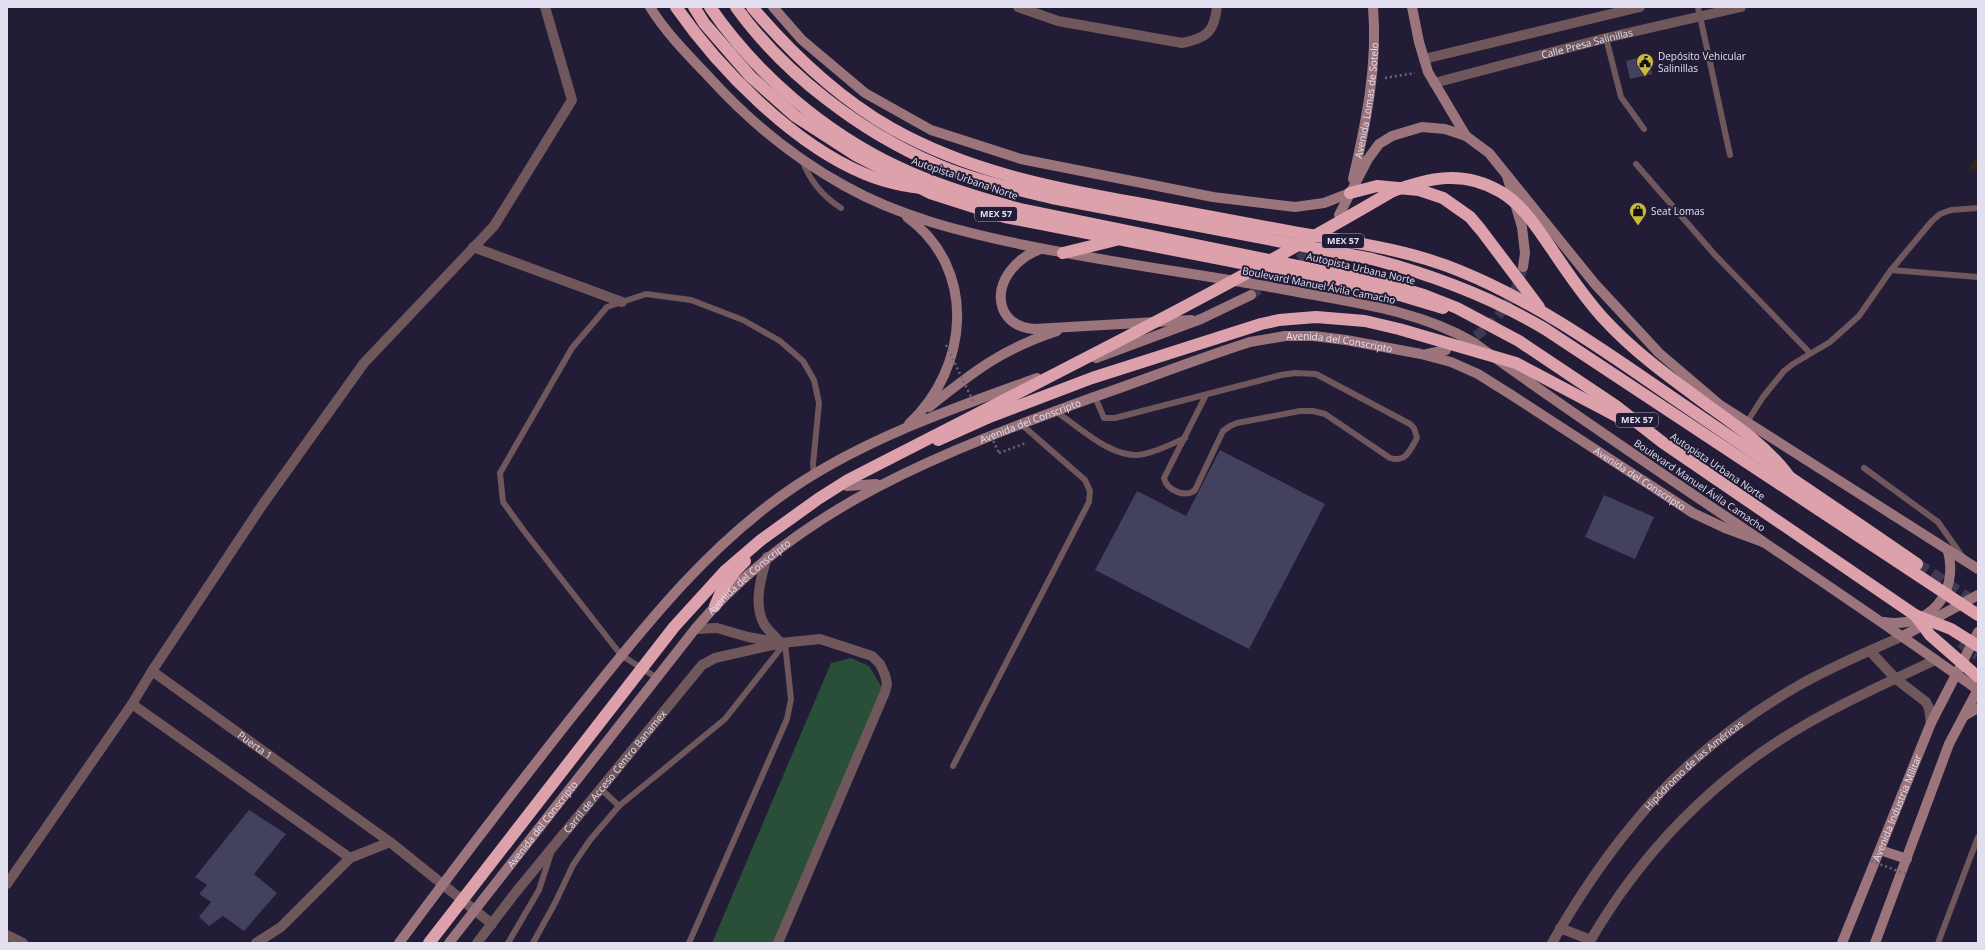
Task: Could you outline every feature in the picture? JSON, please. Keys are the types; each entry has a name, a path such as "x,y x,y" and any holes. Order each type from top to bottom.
{"highway":[{"path":"676,7 721,63 765,107 784,124 818,148 865,174 883,180 921,187 959,190"},
{"name":"Boulevard Manuel Ávila Camacho","path":"694,7 704,23 750,76 795,116 857,156 930,193 1005,216 1403,296 1440,306 1504,333 1576,377 1892,592"},
{"name":"Autopista Urbana Norte","path":"710,7 722,25 765,73 810,112 856,144 898,167 959,190 1024,210 1371,281 1424,296 1470,314 1520,341 1616,406 1662,442 1915,615 1951,629 1978,646"},
{"name":"Autopista Urbana Norte","path":"736,7 786,62 827,99 871,130 938,165 1013,189 1052,198 1372,259 1406,268 1450,283 1515,311 1546,329 1978,615"},
{"name":"MEX 57","path":"752,7 786,45 826,82 854,104 890,127 923,144 984,169 1084,194 1402,252 1459,271 1522,299 1584,337 1917,564"},
{"path":"429,943 631,680 674,627 725,571 761,540 818,499 848,480 1098,353 1249,272 1391,192 1415,183 1436,178 1452,178 1483,185 1500,191 1511,198 1528,216 1584,295 1603,318 1639,354 1757,442 1784,470 1803,499"},
{"path":"1350,193 1377,186 1419,190 1443,198 1470,217 1542,311"},
{"path":"1063,253 1120,238"},
{"path":"715,606 733,572 759,548 810,510 847,486 940,439 987,418 1092,378 1260,324 1279,320 1316,316 1365,321 1501,357 1538,373 1662,442"},
{"path":"1915,615 1930,635 1978,677"}],"main road":[{"name":"Boulevard Manuel Ávila Camacho","path":"650,7 659,22 728,99 758,127 801,158 846,187 901,212 965,233 1041,249 1373,305 1439,325 1473,342 1585,422 1882,621 1978,690"},
{"path":"773,7 802,40 865,93 931,130 1021,159 1213,197 1295,207 1324,203 1350,193"},
{"name":"Avenida Lomas de Sotelo","path":"1350,193 1367,117 1372,80 1373,7"},
{"path":"1412,7 1428,72 1466,136"},
{"path":"1339,215 1368,159 1379,144 1392,136 1422,127 1445,129 1466,136 1489,153 1595,284 1659,353 1720,405 1978,569"},
{"path":"1506,173 1522,227 1525,253 1523,267"},
{"path":"901,212 925,232 942,257 954,285 958,310 955,341 946,371 930,401 920,414"},
{"path":"1041,249 1024,257 1010,271 1001,289 1000,296 1003,310 1012,322 1026,328 1201,320"},
{"path":"399,943 443,884 637,635 713,553 768,505 814,474 903,430 1028,381 1201,320 1251,294"},
{"path":"903,430 920,414 989,361 1024,343 1072,327"},
{"name":"Avenida del Conscripto","path":"449,943 695,629 715,606 768,556 809,526 865,492 972,443 1055,411 1243,344 1285,336 1314,336 1346,340 1421,354 1451,362 1478,374 1693,513 1725,528 1763,542"},
{"path":"1421,354 1446,350"},
{"path":"847,486 882,484"},
{"path":"1882,621 1893,623 1912,621 1921,618 1937,606 1943,598 1950,580 1951,570 1948,551"},
{"path":"1903,636 1978,595"},
{"name":"Avenida Industria Militar","path":"1842,943 1931,723 1978,632"},
{"path":"1875,943 1949,744 1978,690"},
{"path":"1964,716 1978,708"},
{"path":"1880,850 1907,859"}],"street":[{"path":"7,884 132,704 152,671 263,504 364,362 494,226 572,100 545,7"},
{"path":"1018,7 1058,21 1182,43 1195,40 1207,34 1215,23 1217,7"},
{"path":"1424,59 1640,7"},
{"name":"Calle Presa Salinillas","path":"1434,83 1699,12 1741,7"},
{"path":"473,247 622,302"},
{"path":"768,556 759,590 760,609 765,625 783,643"},
{"path":"695,629 717,628 748,637 783,643 820,639 872,656 880,664 887,684 885,692 778,943"},
{"name":"Hipódromo de las Américas","path":"1552,943 1594,876 1634,822 1691,764 1760,709 1797,686 1903,636"},
{"name":"Carril de Acceso Centro Banamex","path":"477,943 702,665 715,658 783,643"},
{"path":"1870,651 1896,679 1926,702 1929,708 1931,723"},
{"path":"1560,928 1590,942 1618,897 1652,851 1679,822 1744,765 1802,726 1857,697 1935,660"},
{"name":"Puerta 1","path":"152,671 390,842 492,924"},
{"path":"132,704 350,858"},
{"path":"256,943 281,927 350,858 390,842"},
{"path":"7,935 23,943"}],"lane":[{"path":"1699,12 1730,155"},
{"path":"1606,38 1621,97 1644,129"},
{"path":"801,158 815,185 827,198 841,208"},
{"path":"1636,164 1716,255 1810,353"},
{"path":"1747,422 1763,397 1784,371 1844,331 1858,316 1891,270 1932,221 1940,214 1951,210 1978,208"},
{"path":"1891,270 1978,277"},
{"path":"657,678 621,655 503,502 500,473 572,348 607,307 646,294 691,300 743,320 780,341 803,361 814,380 819,403 813,464 814,474"},
{"path":"1095,397 1101,414 1104,418 1108,419 1206,395 1281,374 1316,374 1410,424 1414,428 1417,438 1408,455 1397,460 1390,458 1325,414 1312,411 1300,411 1237,423 1223,431 1195,490 1186,494 1168,486 1164,478 1206,395"},
{"path":"1055,411 1103,446 1127,455 1144,454 1184,438"},
{"path":"953,766 1089,502 1090,491 1085,480 1021,424"},
{"path":"1864,468 1938,522 1966,562"},
{"path":"532,943 555,904 573,865 590,840 619,806 725,719 783,643"},
{"path":"689,943 787,719 791,699 783,643"},
{"path":"601,789 619,806"},
{"path":"1938,943 1978,837"},
{"path":"508,943 539,890 553,848"}],"path":[{"path":"1372,80 1428,72"},
{"path":"999,453 1026,443"},
{"path":"1871,861 1906,874"}],"shaded area":[{"path":"1978,152 1978,170 1969,169"}],"green space":[{"path":"851,658 869,666 883,689 775,943 712,943 831,663"}],"building":[{"path":"1648,55 1652,74 1630,79 1626,61"},
{"path":"1220,450 1325,504 1249,649 1095,570 1137,491 1186,516"},
{"path":"1604,495 1654,517 1635,559 1585,537"},
{"path":"249,810 286,834 254,874 277,893 244,931 223,916 209,926 199,917 211,902 199,894 207,885 195,877"}],"tunnel":[{"path":"1251,295 1286,271 1317,243"},
{"path":"1463,344 1484,330 1501,312 1514,291 1523,267"},
{"path":"1917,564 1978,605"},
{"path":"1961,642 1978,655"}],"place":[{"name":"Depósito Vehicular Salinillas","path":"1645,77"},
{"name":"Seat Lomas","path":"1638,226"}]}
